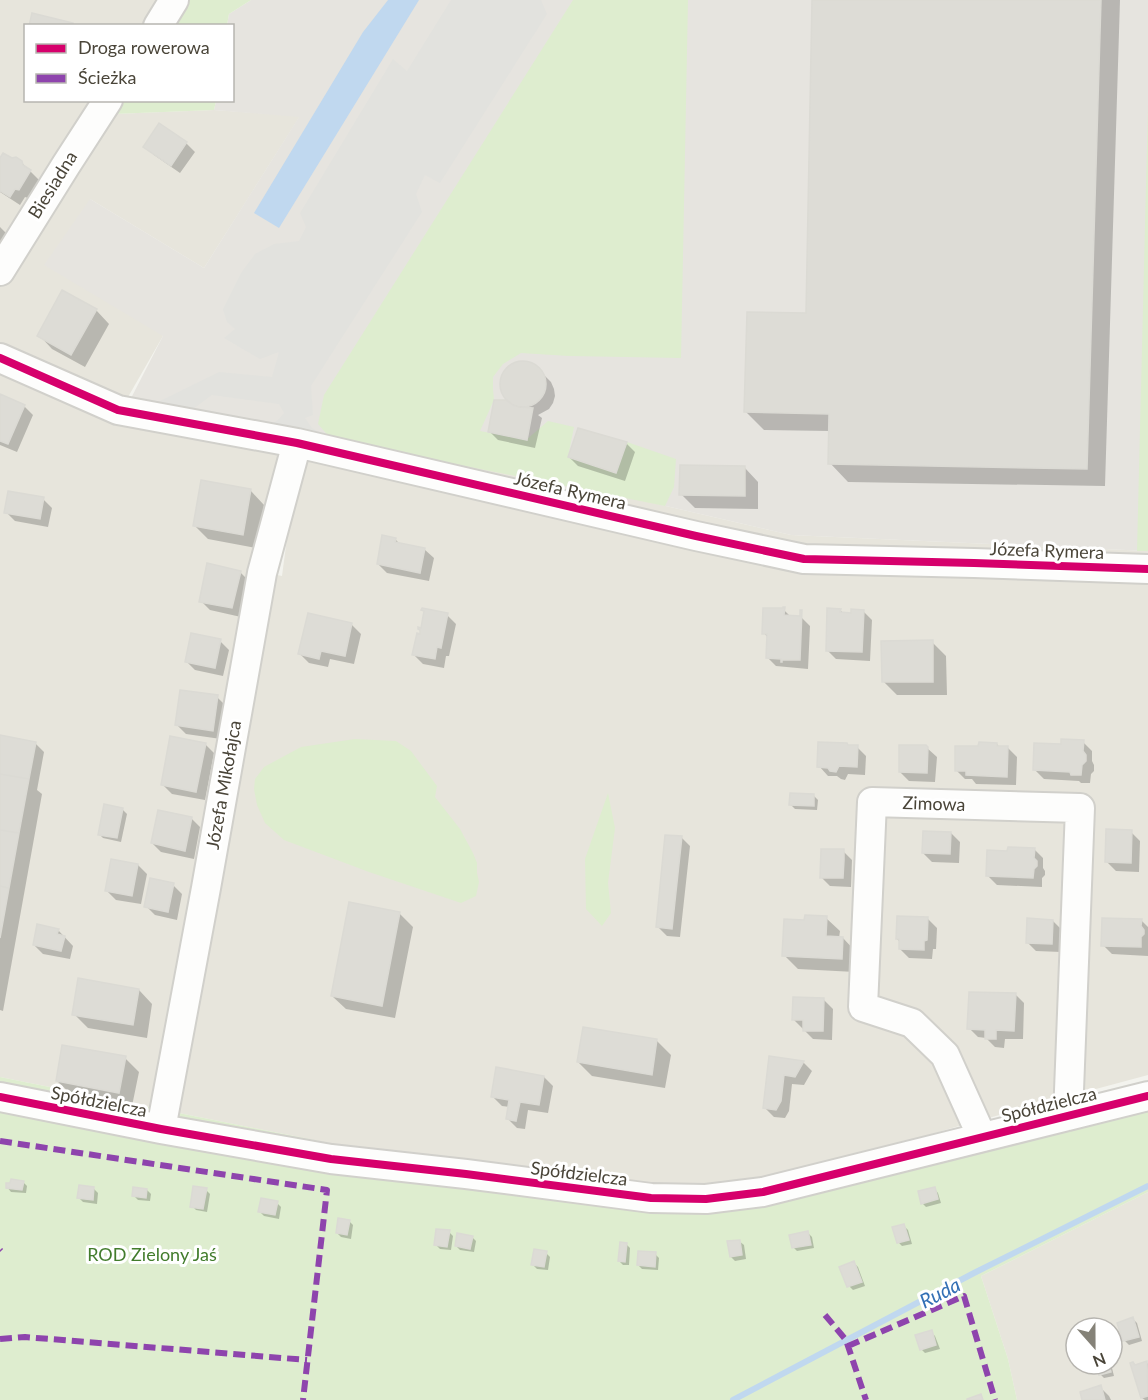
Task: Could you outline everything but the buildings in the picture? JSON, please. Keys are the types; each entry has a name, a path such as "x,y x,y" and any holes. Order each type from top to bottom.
{"street":[{"path":"159,24 174,0"},
{"name":"Biesiadna","path":"0,271 107,102"},
{"name":"Józefa Rymera","path":"0,358 118,410 297,442 696,536 804,559 1148,570"},
{"name":"Józefa Mikołajca","path":"160,1129 262,573 297,442"},
{"name":"Zimowa","path":"982,1137 945,1055 912,1023 863,1007 872,802 1080,808 1068,1116"},
{"name":"Spółdzielcza","path":"0,1097 160,1129 332,1159 651,1198 706,1199 763,1192 1148,1096"}],"shaded area":[{"path":"0,0 161,0 145,24 24,24 24,102 101,102 113,114 214,110 300,116 204,268 90,199 163,336 116,418 283,447 255,570 282,576 296,471 321,453 331,439 515,471 791,535 1148,551 1148,1075 959,1126 667,1211 0,1077"},
{"path":"251,0 1148,0 1148,551 791,535 515,471 128,404 163,336 44,265 90,199 204,268 299,117 214,110 216,102 234,102 234,24 227,24 229,14"},
{"path":"451,0 541,0 547,14 440,183 425,175 416,194 422,212 311,386 313,415 305,418 312,428 331,439 265,428 284,413 279,404 212,395 193,409 156,403 219,372 272,377 279,352 260,359 224,338 235,329 227,322 223,309 241,273 255,254 274,244 299,241 306,227 300,213 393,59 407,71"},
{"path":"1148,1192 1148,1400 1017,1400 1008,1359 981,1276"}],"green space":[{"path":"189,0 251,0 229,14 227,24 174,24"},
{"path":"573,0 688,0 681,358 521,353 503,364 493,377 494,400 480,431 526,440 548,421 574,427 568,457 616,473 627,442 676,459 674,487 665,506 331,439 318,424 324,395"},
{"path":"122,102 216,102 214,110 113,114"},
{"path":"1148,104 1148,551 1137,551"},
{"path":"355,739 396,741 411,751 437,786 435,797 460,829 473,853 477,863 479,882 476,896 461,903 369,872 284,840 265,823 257,805 254,789 255,779 264,767 301,747"},
{"path":"608,793 615,828 608,883 611,913 602,926 586,909 585,859"},
{"name":"ROD Zielony Jaś","path":"0,1077 667,1211 1148,1105 1148,1192 981,1276 1008,1359 1017,1400 0,1400"}],"water":[{"path":"388,0 419,0 279,228 254,213 363,32"}],"waterway":[{"name":"Ruda","path":"733,1400 974,1273 1148,1186"}],"marked path":[{"path":"0,1141 327,1190 303,1400"},
{"path":"848,1346 964,1296 995,1400"},
{"path":"825,1315 846,1340 866,1400"},
{"path":"0,1339 25,1337 307,1360"}],"cycle path":[{"path":"0,358 118,410 297,443 804,559 1148,569"},
{"path":"0,1097 161,1129 331,1159 651,1198 706,1199 763,1192 1148,1096"}]}
